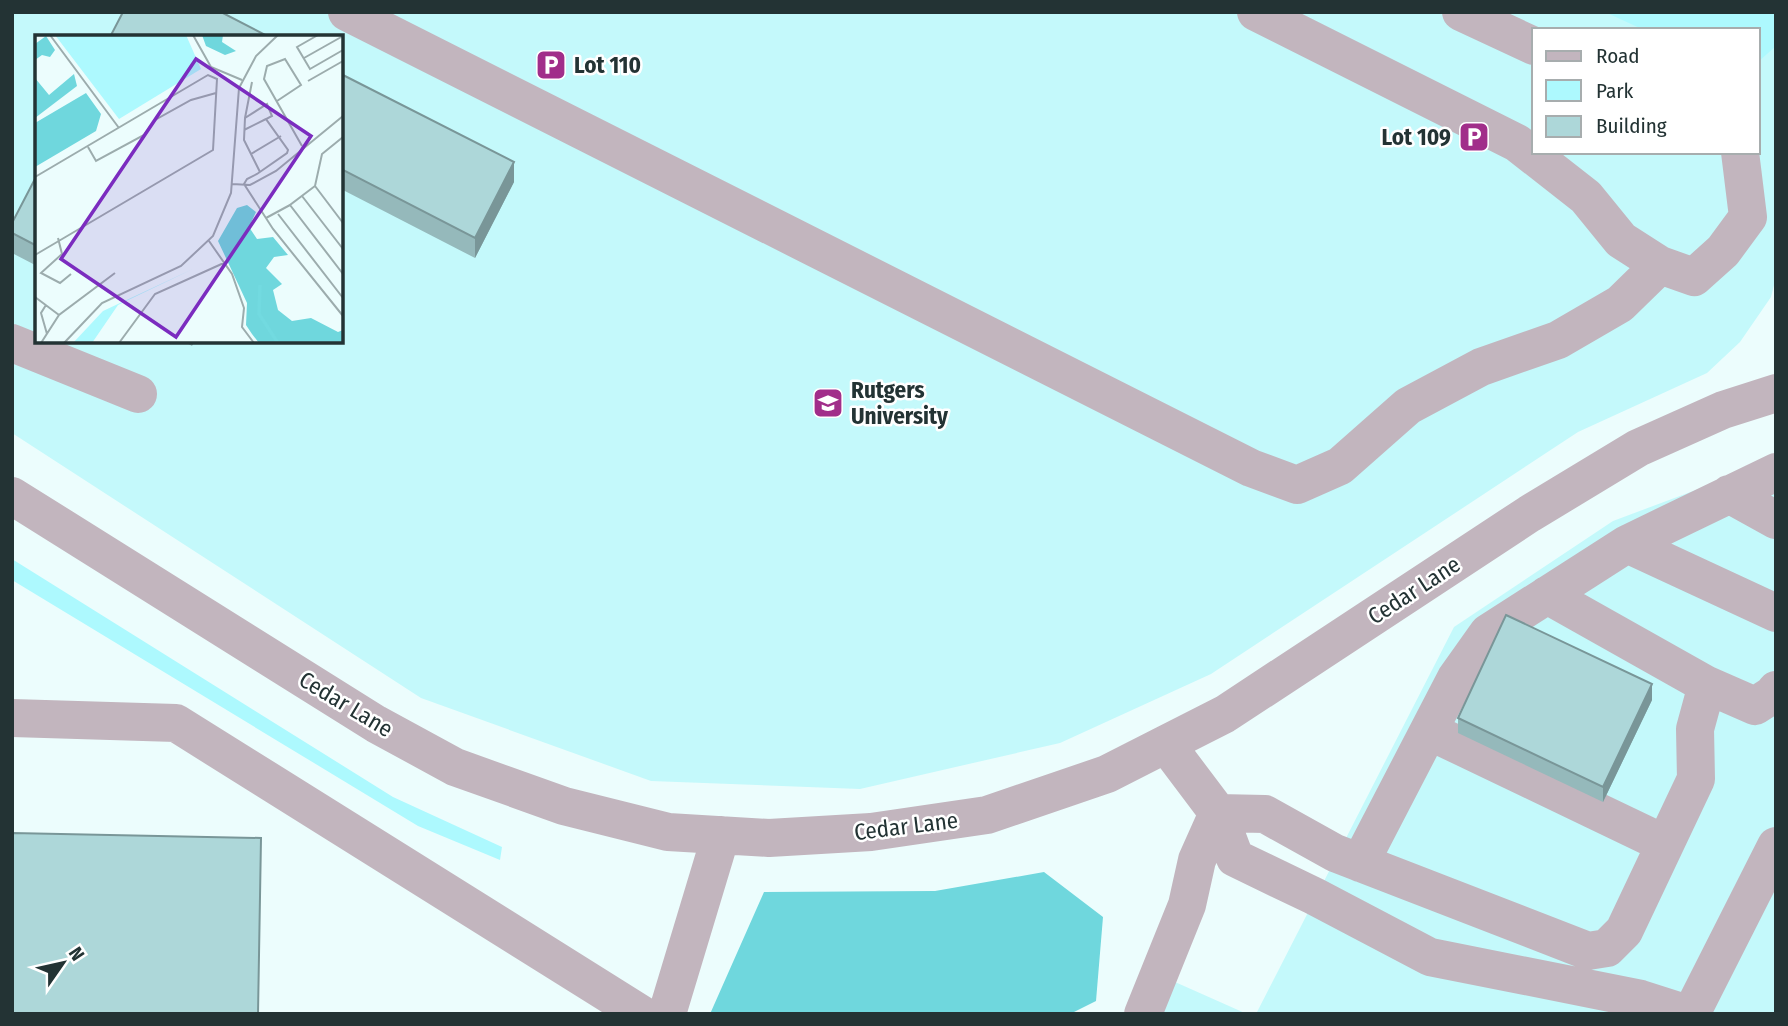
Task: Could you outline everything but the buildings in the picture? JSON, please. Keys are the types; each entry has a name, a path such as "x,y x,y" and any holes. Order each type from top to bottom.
{"street":[{"path":"347,12 1251,468 1297,485 1340,466 1408,406 1481,367 1558,340 1620,304 1660,265"},
{"path":"1256,12 1517,143 1587,197 1621,240 1660,265 1693,276 1723,251 1748,217 1740,154"},
{"path":"1461,12 1532,46"},
{"path":"12,343 138,394"},
{"name":"Cedar Lane","path":"12,496 376,724 455,767 564,806 668,832 769,838 871,832 987,815 1107,774 1226,714 1529,513 1638,448 1723,410 1776,393"},
{"path":"1360,863 1456,678 1488,633 1627,544 1776,472"},
{"path":"1729,494 1776,520"},
{"path":"1627,544 1776,613"},
{"path":"1547,595 1707,685 1755,706 1776,690"},
{"path":"1218,813 1265,814 1335,853 1360,863 1588,951 1607,948 1624,931 1696,779 1695,729 1707,685"},
{"path":"12,718 176,723 641,1014"},
{"path":"1429,732 1665,844"},
{"path":"1166,744 1218,813 1235,858 1430,957 1641,999 1690,1014 1776,846"},
{"path":"1143,1014 1186,905 1197,860 1218,813"},
{"path":"667,1014 721,835"}],"shaded area":[{"name":"Rutgers University","path":"12,12 1776,12 1776,277 1771,297 1740,342 1707,373 1578,432 1211,674 1060,743 860,789 651,781 421,698 12,433"},
{"path":"1776,460 1776,1014 1256,1014 1454,627 1613,521"},
{"path":"1044,872 1103,917 1096,1001 1070,1014 710,1014 764,892 935,891"},
{"path":"1157,974 1247,1014 1138,1014"}],"green space":[{"path":"1605,12 1776,12 1776,46 1760,60 1760,28 1640,28"},
{"path":"12,559 393,797 502,847 500,860 418,826 12,580"}],"place":[{"name":"Lot 110","path":"551,65"},
{"name":"Lot 109","path":"1474,137"},
{"name":"Rutgers University","path":"828,403"}]}
